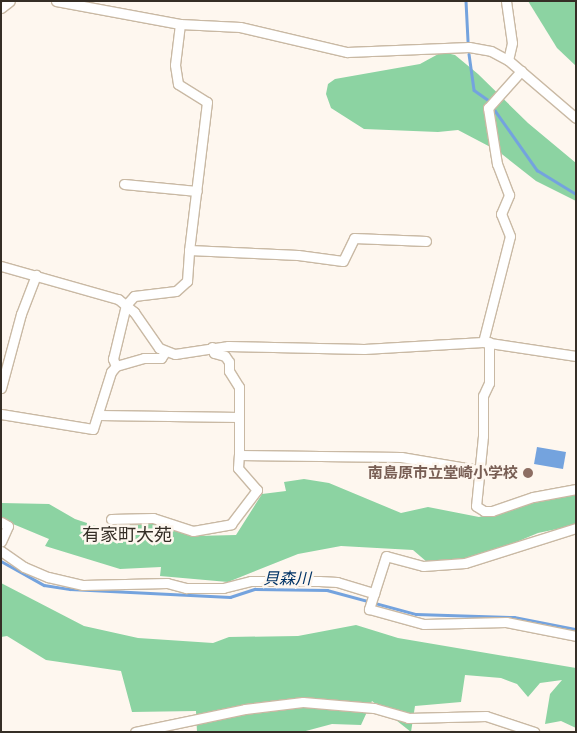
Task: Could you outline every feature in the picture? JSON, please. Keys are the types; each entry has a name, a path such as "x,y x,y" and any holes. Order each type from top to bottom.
{"street":[{"path":"1,8 10,1"},
{"path":"56,1 180,24 240,27 347,52 469,47 491,51 508,60 576,118"},
{"path":"507,1 512,43 508,60"},
{"path":"116,366 113,359 126,305 134,296 176,291 187,281 207,102 178,84 175,65 180,24"},
{"path":"521,71 488,108 497,164 510,195 501,214 510,236 486,342 489,383 483,396 483,436 478,470 476,506 484,511 576,489"},
{"path":"124,184 197,191"},
{"path":"189,250 298,255 343,261 354,238 426,241"},
{"path":"1,266 109,295 126,305 154,343 165,352 175,354 212,347 364,349 486,342 576,356"},
{"path":"1,388 36,276"},
{"path":"111,519 153,518 193,531 231,524 257,490 238,468 239,387 229,371 229,362 225,356 214,353 212,347"},
{"path":"1,414 93,430 112,372 116,366 144,358 161,358 165,352"},
{"path":"98,415 239,417"},
{"path":"239,455 400,457 478,470"},
{"path":"1,522 8,526 1,542"},
{"path":"576,528 465,563 423,566 386,556 369,609 424,624 506,622 576,636"},
{"path":"1,551 24,567 48,577 83,584 167,583 186,588 223,588 251,581 319,581 337,582 372,599"},
{"path":"135,732 245,709 303,702 374,708 408,718 486,716 534,732"}],"green space":[{"path":"528,1 576,1 576,66 557,48"},
{"path":"442,52 455,55 478,74 528,123 576,163 576,201 536,181 498,151 458,130 438,132 364,129 331,108 326,94 328,84 335,79 420,64"},
{"path":"304,479 329,483 401,513 428,507 479,517 576,492 576,525 538,533 497,550 466,558 427,562 413,550 341,546 298,554 228,582 160,576 161,567 120,569 45,546 49,539 1,519 1,503 49,504 75,519 102,528 155,523 195,536 236,535 262,494 286,491 284,482"},
{"path":"1,583 84,626 138,638 213,643 229,637 298,636 356,625 398,638 576,668 576,728 561,721 545,724 550,694 562,680 540,683 528,697 517,684 501,678 465,675 461,702 415,706 411,732 372,701 361,725 332,724 302,732 197,732 196,711 132,712 121,671 46,660 7,636 1,637"}],"water":[{"path":"537,447 566,452 563,469 534,464"}],"waterway":[{"path":"466,1 468,41"},
{"path":"469,54 474,90 487,99"},
{"path":"494,109 537,170 576,194"},
{"name":"貝森川","path":"1,561 44,585 70,589 230,597 255,589 327,590 416,614 514,617 576,629"}],"place":[{"name":"南島原市立堂崎小学校","path":"528,473"}],"district":[{"name":"有家町大苑","path":"127,535"}]}
